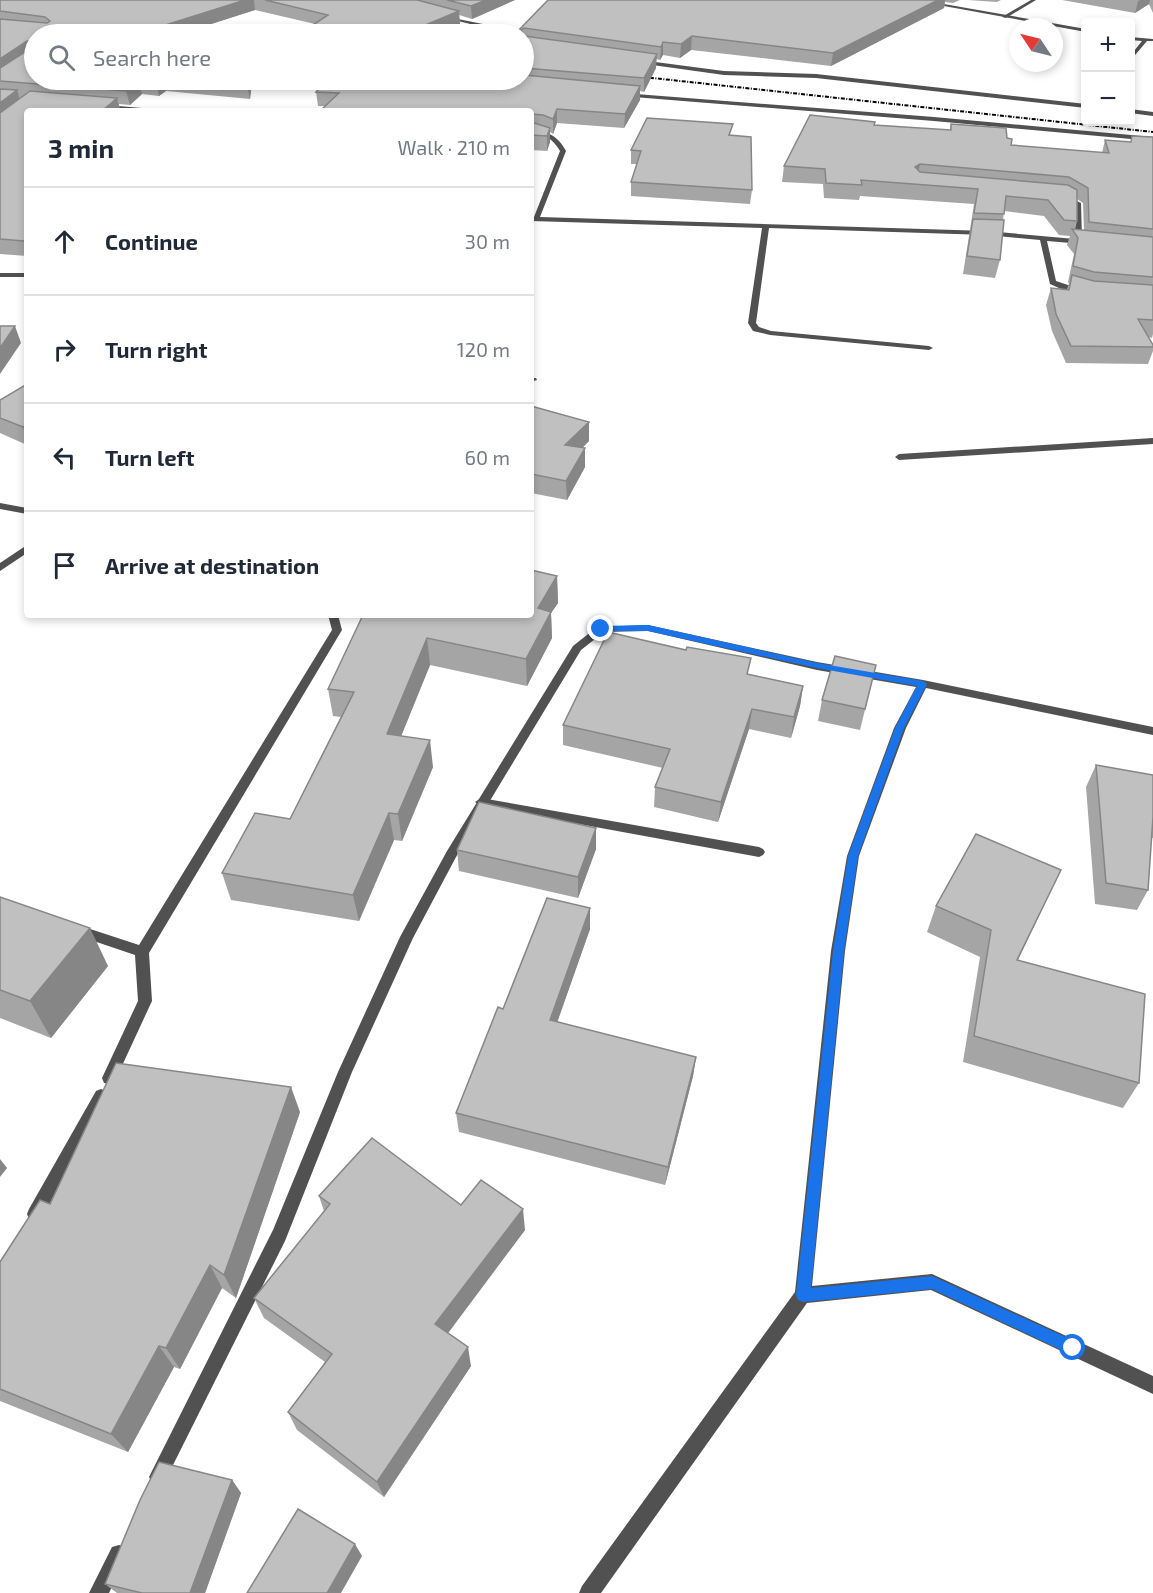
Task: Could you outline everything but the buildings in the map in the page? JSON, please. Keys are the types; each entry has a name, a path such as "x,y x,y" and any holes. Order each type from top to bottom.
{"street":[{"path":"913,0 1081,30"},
{"path":"1004,17 1034,0"},
{"path":"433,14 476,24"},
{"path":"1135,38 1150,40"},
{"path":"1135,56 1150,40"},
{"path":"633,62 724,73 816,76 1081,105"},
{"path":"617,94 934,118 1153,139"},
{"path":"98,107 112,108"},
{"path":"1135,112 1153,114"},
{"path":"534,132 556,138 563,151 534,218"},
{"path":"1054,195 1065,196 1078,203 1079,241"},
{"path":"534,220 1043,237 1088,242"},
{"path":"766,227 752,323 756,329 770,333 929,348"},
{"path":"1043,237 1053,282 1091,293"},
{"path":"0,274 24,276"},
{"path":"899,457 1153,441"},
{"path":"0,506 24,511"},
{"path":"0,568 24,550"},
{"path":"28,1226 96,1107 145,1001 142,952 337,630 334,618"},
{"path":"152,1488 279,1236 345,1072 407,937 481,802 577,648 601,629 648,628 817,666 923,684 1153,731"},
{"path":"589,1593 803,1295 838,951 853,856 900,728 923,684"},
{"path":"481,802 759,852"},
{"path":"66,926 142,952"},
{"path":"803,1295 932,1282 1153,1385"},
{"path":"99,1593 126,1540"}],"railway":[{"path":"634,76 1153,132"}],"route":[{"path":"601,629 648,628 817,666 923,684 900,728 853,856 838,951 803,1295 932,1282 1073,1348"}]}
